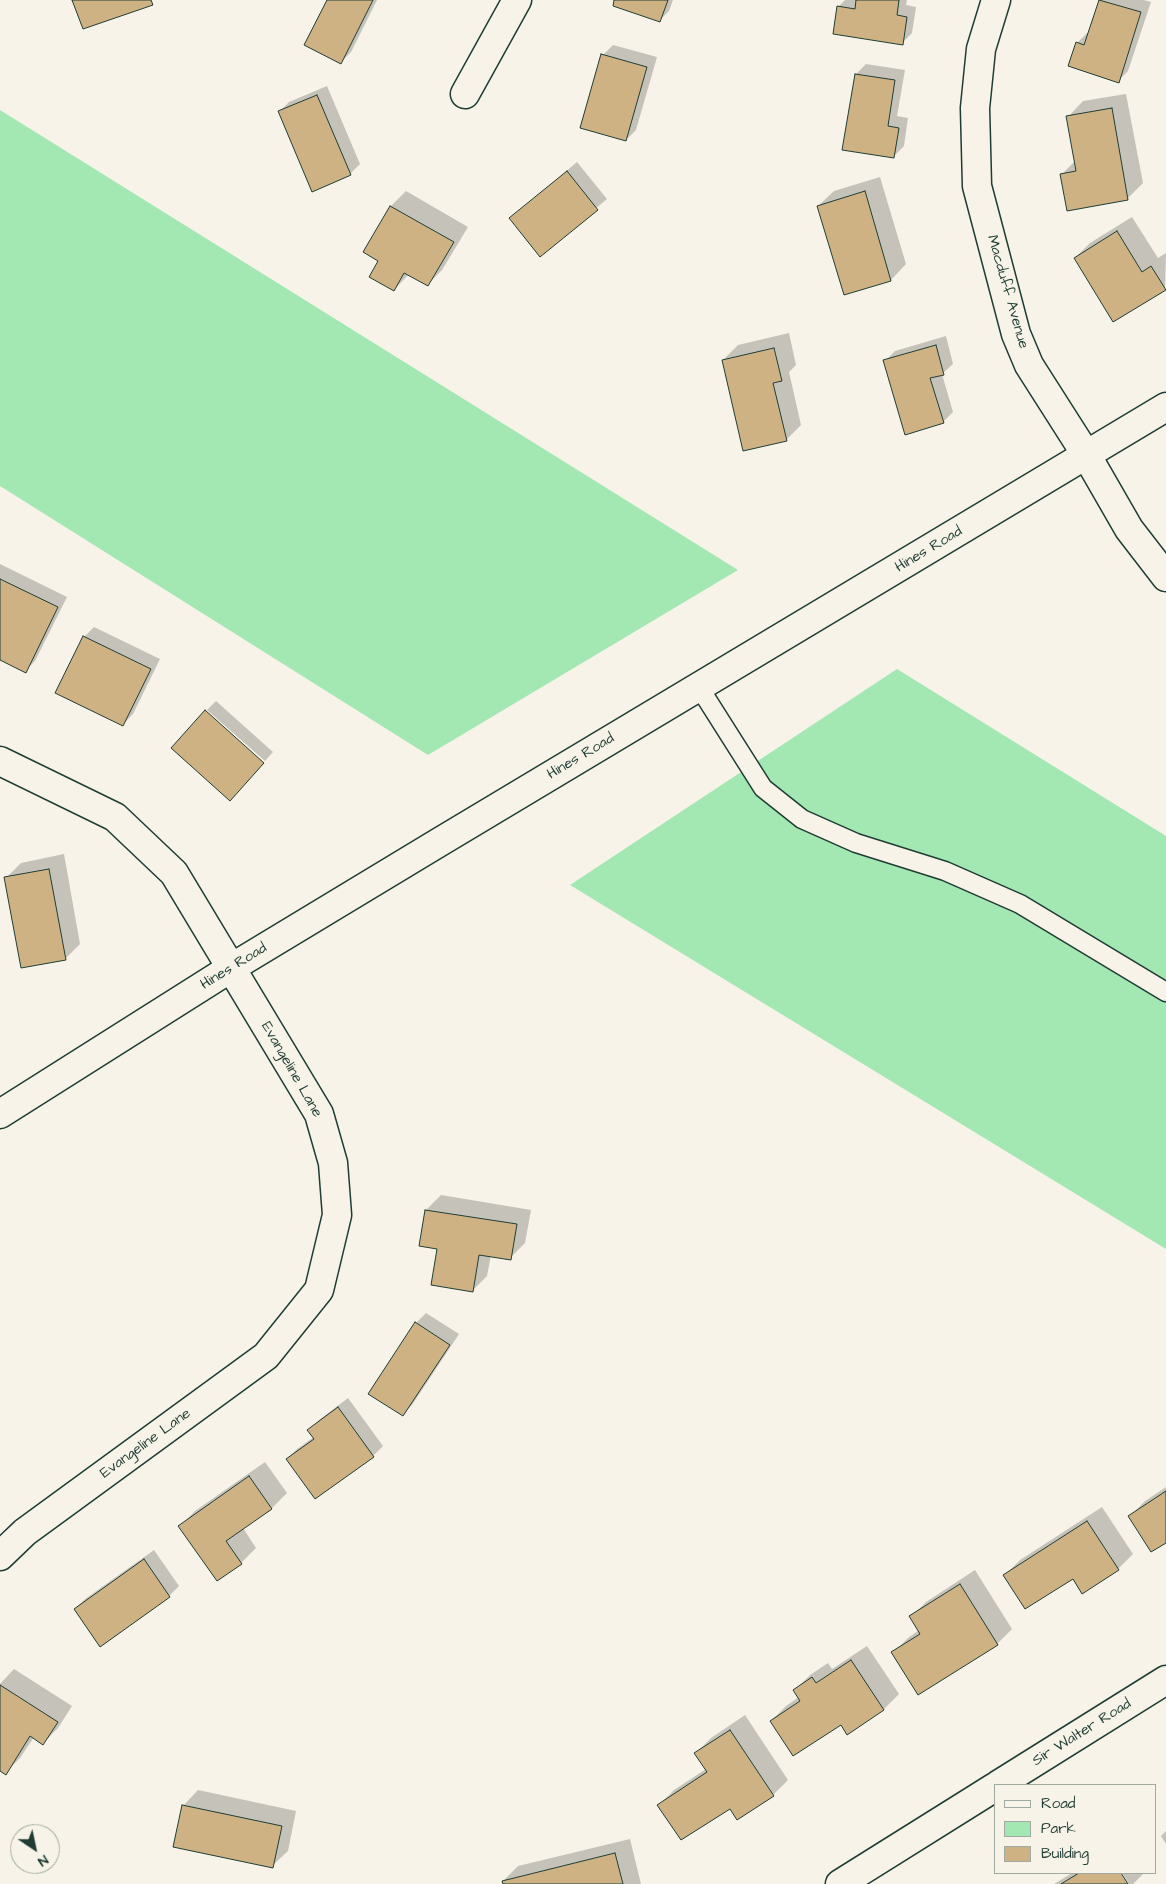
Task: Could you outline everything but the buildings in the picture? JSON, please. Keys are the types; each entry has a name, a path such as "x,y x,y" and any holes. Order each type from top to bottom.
{"street":[{"path":"466,94 517,0"},
{"name":"Macduff Avenue","path":"996,0 982,48 975,108 977,186 1016,334 1029,365 1087,456 1129,529 1166,577"},
{"name":"Hines Road","path":"0,1114 231,968 1166,407"},
{"name":"Evangeline Lane","path":"0,761 115,818 174,873 319,1114 333,1163 337,1215 319,1290 266,1356 25,1532 0,1556"},
{"name":"Sir Walter Road","path":"999,1784 1166,1680"},
{"name":"Sir Walter Road","path":"840,1884 994,1787"}],"lane":[{"path":"699,687 763,788 802,819 856,842 945,871 1020,904 1166,992"}],"green space":[{"path":"0,110 738,570 428,755 0,486"},
{"path":"897,669 1166,836 1166,1249 570,885"}]}
